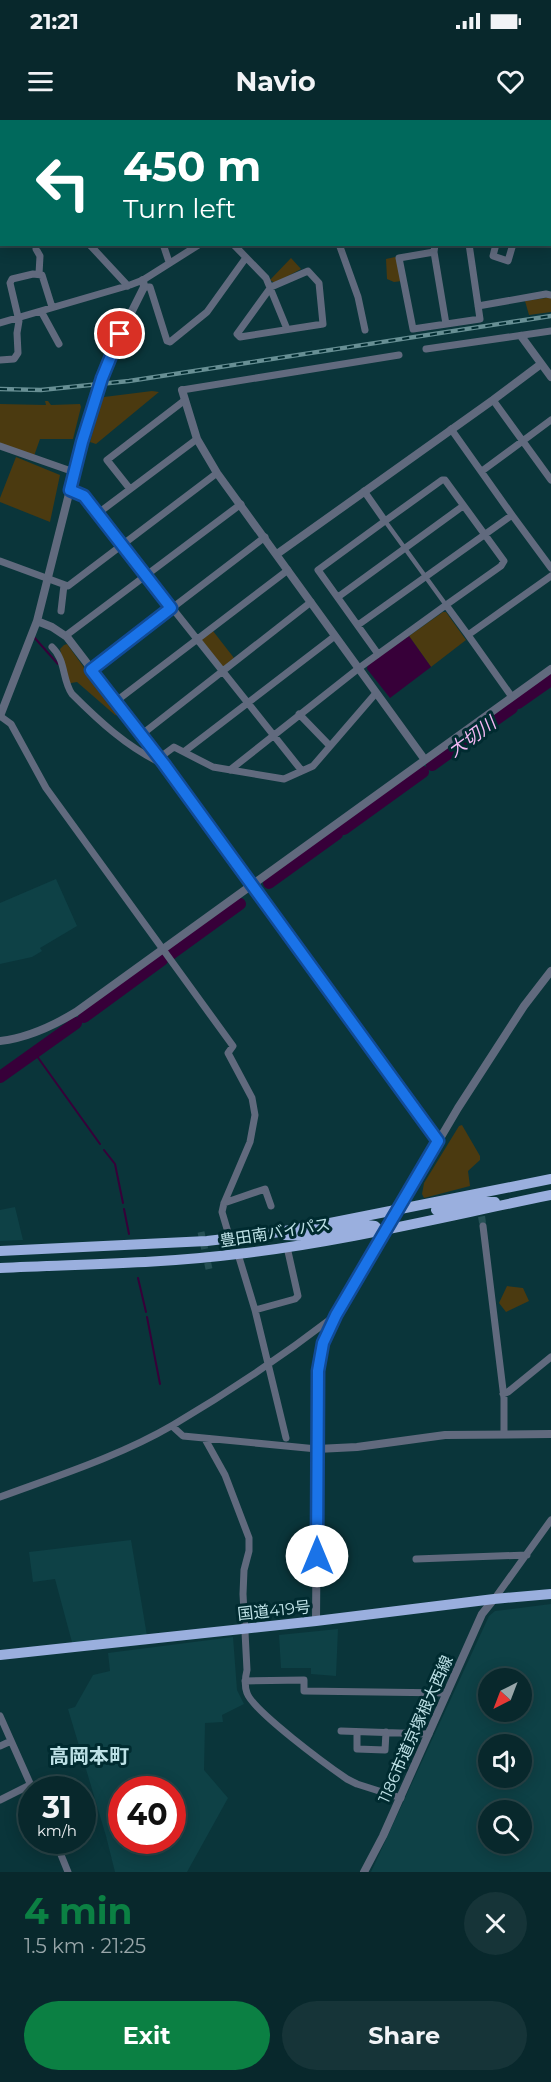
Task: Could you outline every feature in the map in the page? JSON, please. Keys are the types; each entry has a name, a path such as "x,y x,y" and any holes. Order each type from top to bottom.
{"highway":[{"name":"豊田南バイパス","path":"0,1251 230,1239 267,1234 551,1179"},
{"name":"豊田南バイパス","path":"0,1268 164,1261 238,1254 383,1232 551,1195"},
{"path":"400,1207 405,1212 414,1214 473,1202 516,1202"},
{"path":"267,1234 308,1236 367,1225 383,1232"},
{"name":"国道419号","path":"0,1655 551,1594"}],"street":[{"path":"36,246 40,256 39,274"},
{"path":"91,246 128,286"},
{"path":"164,246 168,262"},
{"path":"196,246 168,262 143,283 107,363 74,472 37,621 0,716 11,723 46,788 234,1046 228,1053 255,1105 255,1115 250,1142 222,1212 230,1239"},
{"path":"235,246 266,278 287,329"},
{"path":"340,246 358,297 364,330"},
{"path":"446,324 435,248 399,258 413,329 480,319 469,246"},
{"path":"496,246 493,256 508,261 512,246"},
{"path":"0,323 143,283 150,287 167,341 170,342 207,312 246,259"},
{"path":"308,271 318,283 323,324 240,337 237,334 271,287 308,271"},
{"path":"0,360 15,359 18,353 19,317 11,281 39,274 43,276 52,307"},
{"path":"478,306 551,295"},
{"path":"41,310 59,344"},
{"path":"426,349 551,331"},
{"path":"521,336 551,377"},
{"path":"399,355 182,390 197,439 217,473 424,760"},
{"path":"276,554 541,364"},
{"path":"130,489 107,460 185,400"},
{"path":"493,400 551,480"},
{"path":"482,471 551,420"},
{"path":"452,429 551,568"},
{"path":"98,514 197,439"},
{"path":"0,446 74,472"},
{"path":"0,561 68,586 217,473"},
{"path":"230,770 359,668 501,566 504,561 445,480 318,570 378,654"},
{"path":"70,490 84,496 302,771"},
{"path":"364,491 512,697"},
{"path":"67,637 241,504"},
{"path":"338,597 464,506"},
{"path":"358,625 512,515"},
{"path":"91,670 265,537"},
{"path":"115,702 288,570"},
{"path":"468,635 551,576"},
{"path":"61,611 64,585"},
{"path":"141,735 311,602"},
{"path":"37,621 67,637 161,761 438,1141"},
{"path":"185,752 335,636"},
{"path":"52,648 59,654 67,687 72,694 119,737 145,755 161,761"},
{"path":"0,1041 13,1040 57,1024 164,950 551,669"},
{"path":"161,761 174,747 213,767 284,779 313,766 376,693"},
{"path":"299,714 330,746"},
{"path":"316,1621 319,1360 325,1338 383,1232 438,1141 524,1006 551,971"},
{"path":"224,1203 265,1189 271,1206"},
{"path":"483,1226 503,1394 504,1434"},
{"path":"255,1310 295,1299 298,1296 287,1247"},
{"path":"238,1254 255,1310 286,1438"},
{"path":"0,1497 76,1469 172,1426 294,1347 336,1315"},
{"path":"503,1394 551,1357"},
{"path":"172,1426 183,1436 318,1449 357,1447 445,1434 551,1434"},
{"path":"205,1439 225,1475 249,1538 243,1594 247,1695 260,1710 327,1765 357,1784 401,1798"},
{"path":"495,1599 551,1520"},
{"path":"416,1559 527,1555"},
{"name":"1186市道京塚根大西線","path":"364,1872 401,1798 482,1614 495,1599"},
{"path":"245,1681 304,1680 304,1691 447,1693"},
{"path":"0,1716 27,1776"},
{"path":"341,1731 429,1734"},
{"path":"357,1732 357,1749 385,1750 386,1732"},
{"path":"0,1746 11,1741"},
{"path":"0,1800 18,1793"},
{"path":"61,1854 68,1872"}],"shaded area":[{"path":"395,257 398,259 402,281 394,282 387,279 386,259"},
{"path":"291,258 301,269 275,283 270,280"},
{"path":"551,298 551,312 529,315 525,301"},
{"path":"159,392 96,444 90,442 104,397"},
{"path":"45,401 51,405 80,404 73,439 40,439 34,456 0,443 0,404 46,405"},
{"path":"16,457 60,475 50,522 0,502"},
{"path":"446,612 466,640 431,667 409,636"},
{"path":"213,631 234,658 223,667 202,642 202,639"},
{"path":"409,636 431,667 390,698 367,669 368,664"},
{"path":"67,644 119,716 77,682 71,683 69,687 60,649"},
{"path":"56,879 77,926 40,948 42,951 32,957 0,964 0,903"},
{"path":"462,1125 480,1156 480,1160 468,1171 470,1186 424,1198 422,1194 424,1183 459,1126"},
{"path":"15,1207 23,1240 0,1241 0,1210"},
{"path":"507,1286 523,1288 529,1301 506,1312 499,1303"},
{"path":"131,1540 147,1636 73,1646 55,1579 33,1582 29,1552"},
{"path":"551,1604 551,1872 371,1872 489,1616 495,1611"},
{"path":"338,1629 336,1676 311,1674 311,1668 281,1668 279,1635"},
{"path":"233,1637 237,1690 244,1704 222,1715 223,1722 205,1723 204,1770 228,1798 187,1872 115,1872 110,1854 186,1854 186,1776 108,1776 108,1844 96,1803 96,1776 88,1776 68,1709 75,1707 93,1675 110,1671 108,1653"}],"waterway":[{"path":"33,636 58,664"},
{"name":"大切川","path":"518,703 551,680"},
{"name":"大切川","path":"432,765 512,708"},
{"name":"大切川","path":"344,829 423,772"},
{"name":"大切川","path":"269,883 337,834"},
{"name":"大切川","path":"171,954 240,904"},
{"name":"大切川","path":"84,1017 162,960"},
{"name":"大切川","path":"0,1077 76,1023"},
{"path":"34,1052 100,1144"},
{"path":"104,1150 115,1164 123,1203"},
{"path":"124,1209 129,1234"},
{"path":"138,1278 146,1312"},
{"path":"147,1317 160,1384"}],"tunnel":[{"path":"480,1206 483,1226"},
{"path":"201,1232 209,1269"}],"railway":[{"path":"0,389 41,390 129,381 551,316"}],"district":[{"name":"高岡本町","path":"89,1756"}],"route":[{"path":"120,334 102,378 70,490 84,496 171,608 91,670 164,764 438,1141 336,1315 323,1343 318,1371 317,1556"}]}
